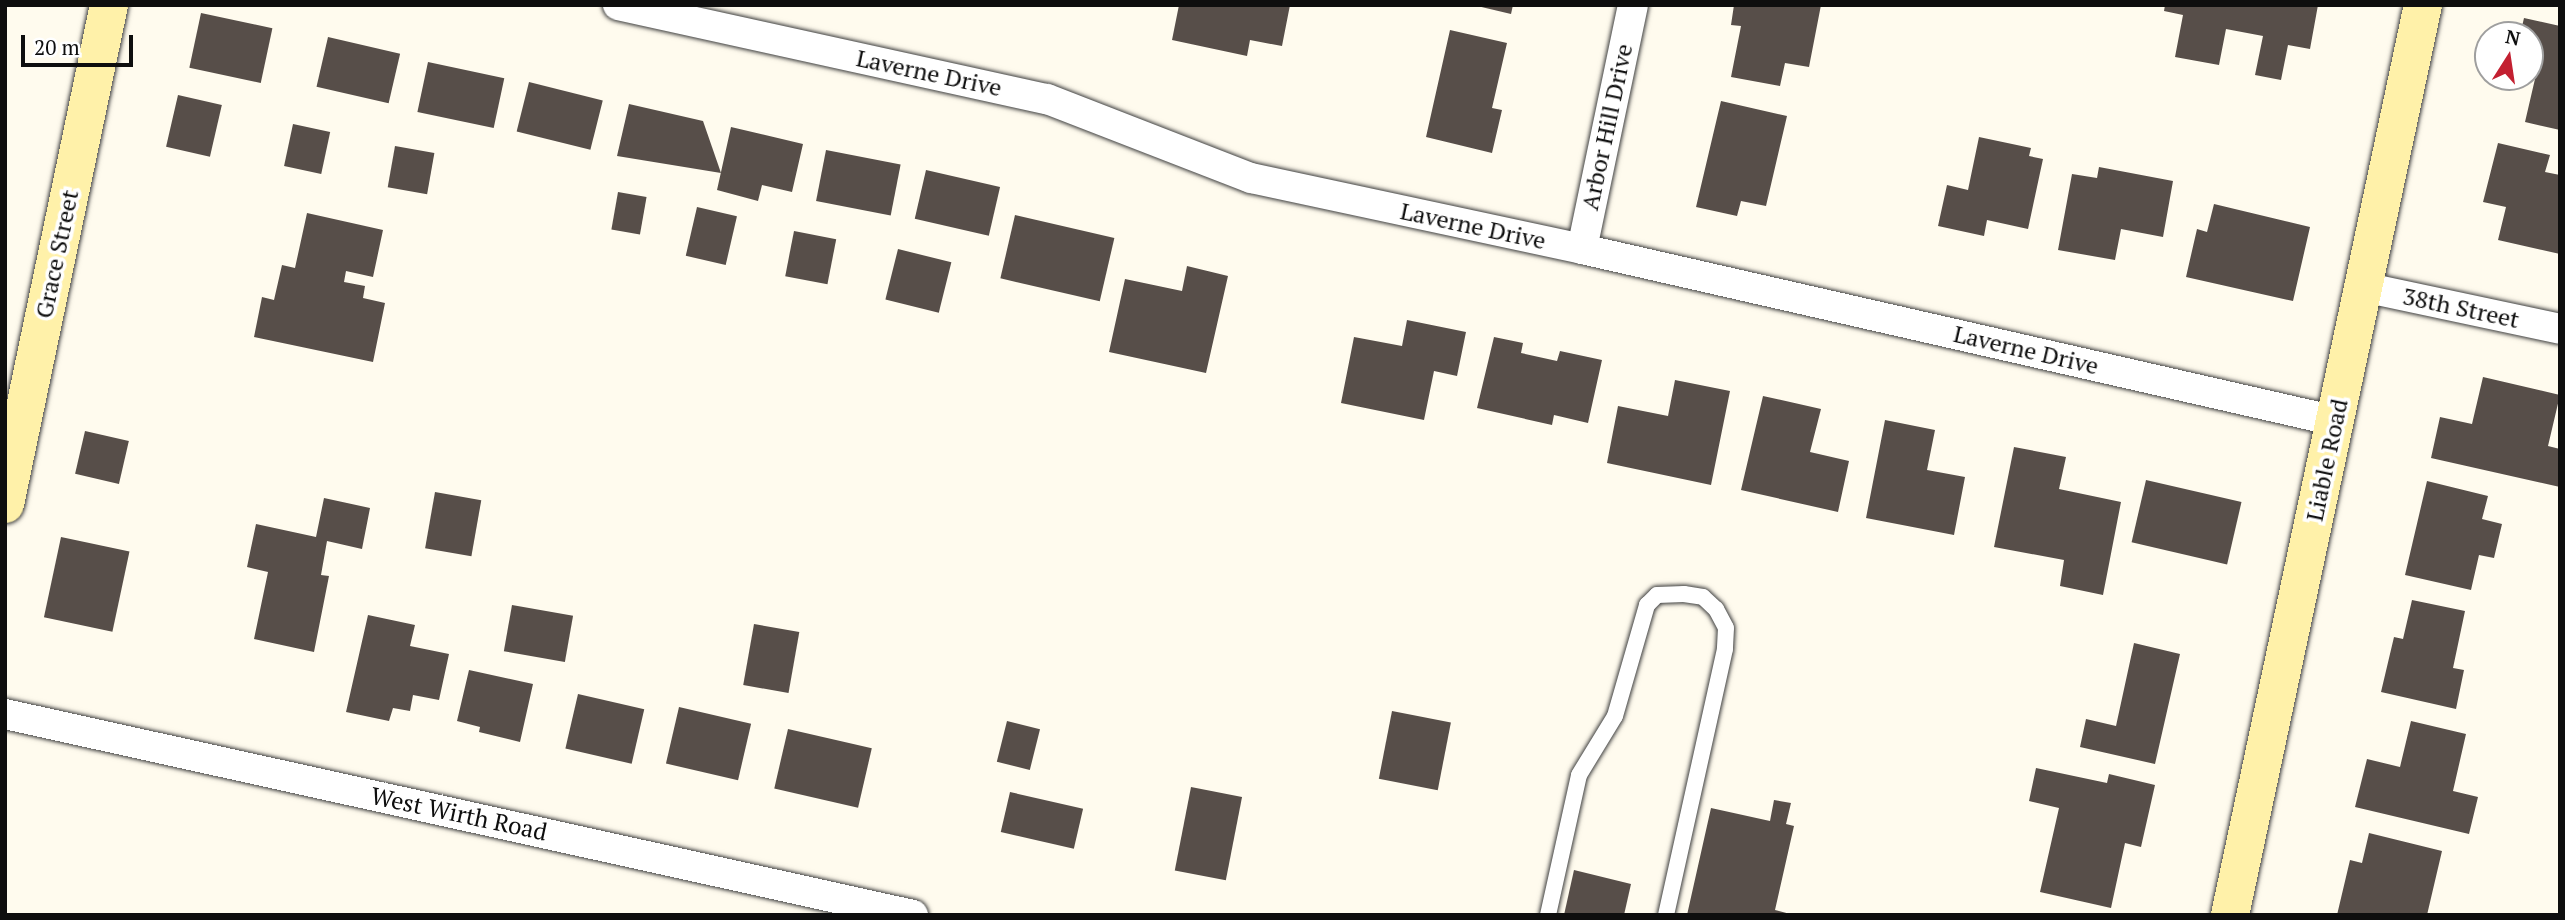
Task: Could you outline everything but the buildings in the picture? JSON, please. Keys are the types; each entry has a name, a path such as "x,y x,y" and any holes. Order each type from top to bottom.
{"street":[{"name":"Grace Street","path":"5,504 109,5"},
{"name":"Laverne Drive","path":"618,5 1047,99 1251,178 1582,249 2336,421"},
{"name":"Arbor Hill Drive","path":"1582,249 1633,5"},
{"name":"Liable Road","path":"2230,915 2423,5"},
{"name":"38th Street","path":"2363,287 2560,329"},
{"name":"West Wirth Road","path":"5,714 913,915"}],"lane":[{"path":"1548,915 1580,775 1615,716 1647,605 1657,595 1684,594 1703,597 1716,609 1726,628 1725,649 1666,915"}]}
